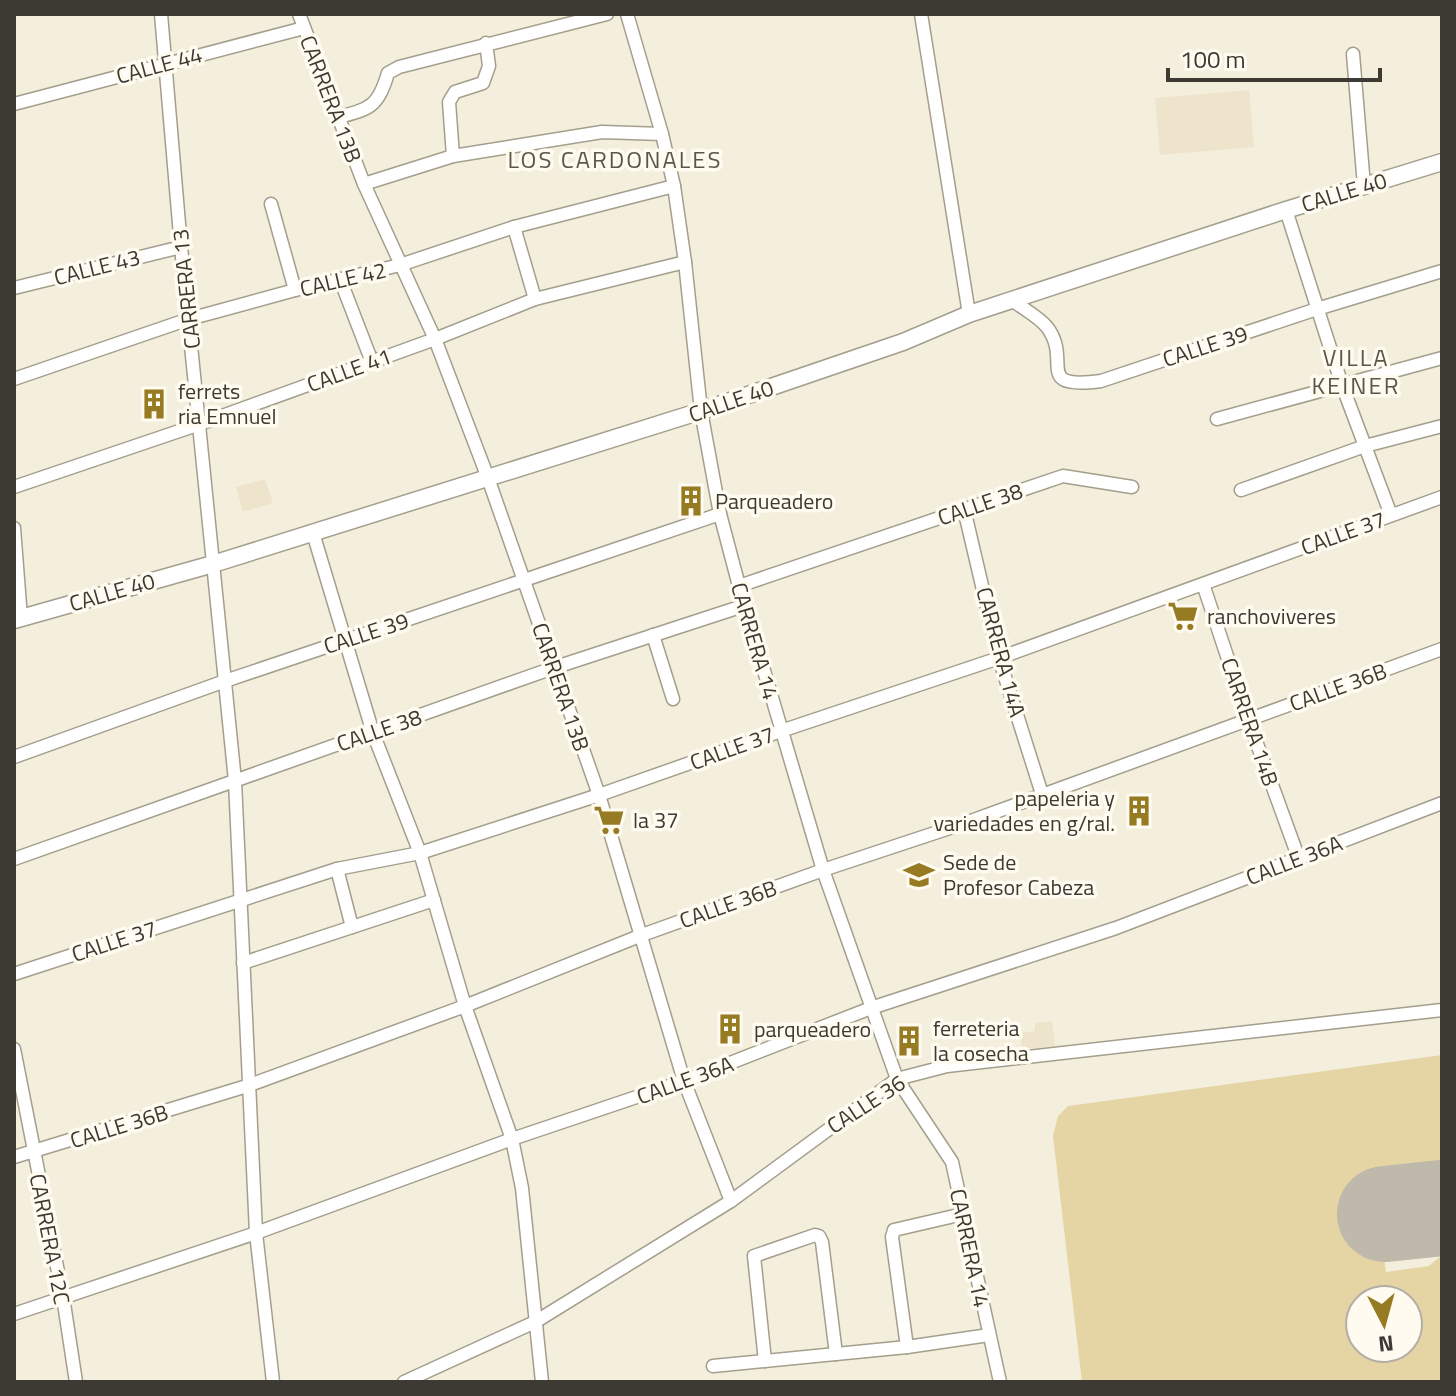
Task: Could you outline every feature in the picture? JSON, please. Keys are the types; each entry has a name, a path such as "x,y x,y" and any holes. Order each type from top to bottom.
{"street":[{"name":"CARRERA 13","path":"161,14 181,247 235,781 256,1233 273,1382"},
{"name":"CARRERA 13B","path":"299,14 364,184 435,339 488,478 599,795 684,1081 731,1201"},
{"path":"338,117 367,110 381,96 388,73 399,67 607,14"},
{"name":"CARRERA 14","path":"627,14 674,186 701,411 720,514 739,586 823,870 897,1079 952,1162 1000,1382"},
{"path":"921,14 969,314"},
{"name":"CALLE 44","path":"14,104 304,28"},
{"path":"453,156 449,102 455,92 483,83 489,66 486,43"},
{"path":"1353,54 1364,186"},
{"path":"364,184 453,156 602,132 662,134"},
{"name":"CALLE 40","path":"17,619 213,564 701,411 903,342 969,314 1442,162"},
{"name":"CALLE 42","path":"14,379 189,319 400,265 514,227 674,186"},
{"path":"271,204 295,290"},
{"path":"1286,210 1342,385 1391,515"},
{"path":"514,227 535,299"},
{"name":"CALLE 43","path":"14,288 181,247"},
{"name":"CALLE 41","path":"14,487 372,362 535,299 685,262"},
{"name":"CALLE 39","path":"1012,300 1047,327 1054,342 1059,375 1064,381 1074,384 1101,381 1442,271"},
{"path":"340,279 372,362"},
{"path":"1217,419 1442,358"},
{"path":"1241,490 1365,446 1442,426"},
{"name":"CALLE 38","path":"739,586 1063,476 1132,487"},
{"name":"CALLE 37","path":"14,974 337,869 420,853 599,795 999,658 1442,497"},
{"name":"CARRERA 14A","path":"964,509 999,658 1042,794"},
{"name":"CALLE 39","path":"14,757 225,681 720,514"},
{"path":"14,528 17,619"},
{"path":"313,533 373,733 420,853 465,1006 512,1139 522,1188 542,1382"},
{"name":"CARRERA 14B","path":"1203,584 1299,859"},
{"name":"CALLE 38","path":"14,859 553,668 746,605"},
{"path":"653,635 673,699"},
{"name":"CALLE 36B","path":"14,1157 247,1086 465,1006 642,935 971,821 1442,649"},
{"name":"CALLE 36A","path":"14,1314 256,1233 512,1139 684,1081 871,1008 1116,928 1442,803"},
{"path":"337,869 352,927"},
{"path":"243,963 434,900"},
{"name":"CALLE 36","path":"404,1382 535,1322 731,1201 897,1079 947,1066 1442,1010"},
{"name":"CARRERA 12C","path":"14,1049 63,1297 76,1382"},
{"path":"907,1347 892,1237 894,1230 963,1214"},
{"path":"765,1361 754,1256 815,1235 822,1242 836,1354"},
{"path":"713,1366 907,1347 989,1335"}],"shaded area":[{"path":"1249,90 1254,147 1160,155 1155,98"},
{"path":"265,479 273,503 243,512 236,487"},
{"path":"1052,1021 1055,1046 1022,1049 1020,1033 1035,1031 1035,1023"},
{"path":"1442,1055 1442,1178 1374,1187 1386,1272 1429,1266 1442,1255 1442,1382 1082,1382 1053,1136 1058,1116 1068,1106"}],"runway":[{"path":"1385,1214 1442,1208"}],"place":[{"name":"ferrets ria Emnuel","path":"154,404"},
{"name":"Parqueadero","path":"691,501"},
{"name":"ranchoviveres","path":"1183,616"},
{"name":"papeleria y variedades en g/ral.","path":"1139,811"},
{"name":"la 37","path":"609,820"},
{"name":"Sede de Profesor Cabeza","path":"919,875"},
{"name":"parqueadero","path":"730,1029"},
{"name":"ferreteria la cosecha","path":"909,1041"}],"district":[{"name":"LOS CARDONALES","path":"615,160"},
{"name":"VILLA KEINER","path":"1356,372"}]}
